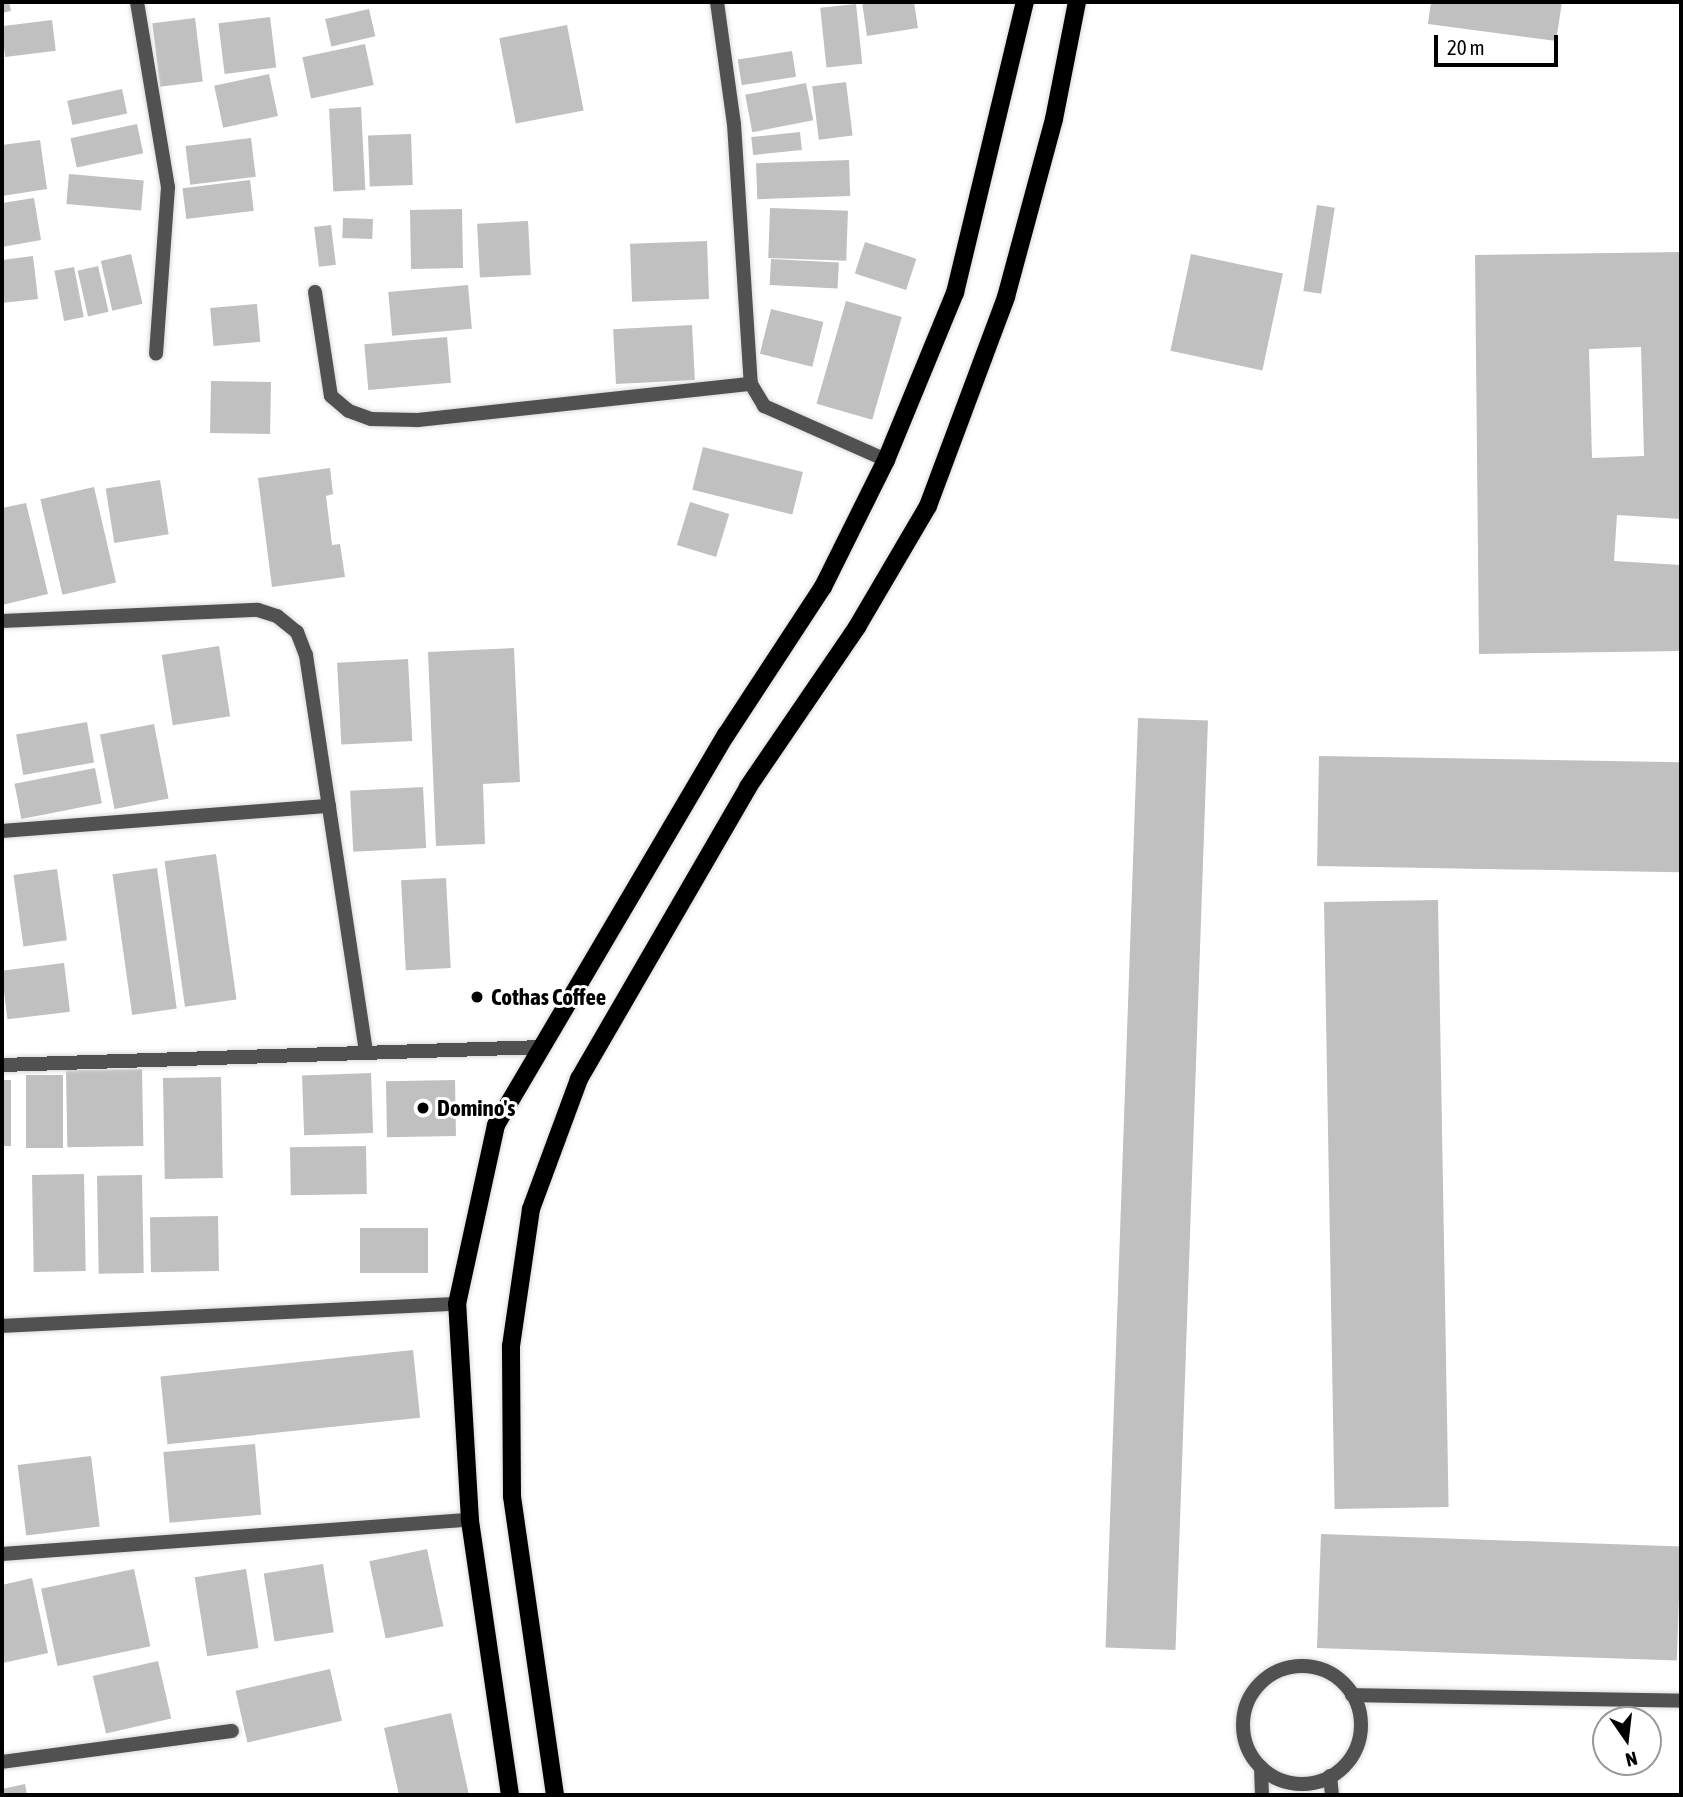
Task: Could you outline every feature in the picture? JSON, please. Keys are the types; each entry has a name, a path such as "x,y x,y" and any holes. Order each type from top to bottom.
{"main road":[{"path":"510,1795 470,1520 457,1304 496,1125 726,735 823,587 886,460 954,293 1025,2"},
{"path":"555,1795 512,1496 511,1346 531,1209 579,1079 748,787 857,627 928,506 1006,297 1054,119 1077,2"}],"street":[{"path":"137,2 168,187 156,354"},
{"path":"717,2 734,124 751,384 764,406 886,460"},
{"path":"315,292 331,396 349,411 371,419 418,421 751,384"},
{"path":"2,621 258,610 277,616 297,632 306,655 366,1053"},
{"path":"2,831 329,806"},
{"path":"2,1065 542,1047"},
{"path":"2,1326 457,1304"},
{"path":"2,1554 470,1520"},
{"path":"1310,1665 1343,1681 1360,1714 1360,1733 1348,1765 1331,1776 1294,1783 1276,1778 1261,1767 1247,1744 1243,1717 1248,1699 1274,1672 1310,1665"},
{"path":"1352,1695 1681,1700"},
{"path":"2,1762 232,1731"},
{"path":"1261,1767 1262,1795"},
{"path":"1331,1776 1332,1795"}],"building":[{"path":"2,2 9,2 11,11 2,13"},
{"path":"862,2 914,2 918,28 867,36"},
{"path":"1431,2 1562,2 1556,41 1428,24"},
{"path":"856,4 862,64 826,67 820,8"},
{"path":"369,9 375,36 331,46 325,19"},
{"path":"270,17 276,68 225,74 218,23"},
{"path":"195,18 203,82 160,87 152,23"},
{"path":"52,20 56,51 5,57 2,26"},
{"path":"567,25 584,110 516,124 499,38"},
{"path":"365,44 374,85 311,98 302,57"},
{"path":"792,51 796,77 742,85 738,60"},
{"path":"269,74 278,116 223,128 214,86"},
{"path":"846,82 853,136 819,140 812,86"},
{"path":"806,83 813,120 752,132 745,95"},
{"path":"122,89 127,113 72,125 67,101"},
{"path":"361,107 365,190 333,192 329,109"},
{"path":"137,124 143,153 77,167 70,138"},
{"path":"800,132 802,150 753,155 751,137"},
{"path":"411,134 413,185 370,186 368,136"},
{"path":"251,138 256,177 190,185 185,146"},
{"path":"40,140 47,189 2,196 2,145"},
{"path":"849,160 850,196 757,199 756,163"},
{"path":"69,174 144,181 141,210 66,204"},
{"path":"250,180 254,211 186,219 183,188"},
{"path":"34,198 41,240 2,247 2,203"},
{"path":"1317,205 1335,208 1321,294 1303,291"},
{"path":"770,208 848,211 846,261 768,258"},
{"path":"462,209 463,268 411,269 410,210"},
{"path":"343,218 373,219 372,239 342,238"},
{"path":"528,221 531,275 480,278 477,224"},
{"path":"331,225 336,265 319,267 314,227"},
{"path":"707,241 709,299 632,302 630,244"},
{"path":"865,242 916,259 906,290 855,273"},
{"path":"1681,252 1681,519 1617,515 1614,561 1681,565 1681,651 1479,654 1475,255","holes":["1641,347 1644,456 1592,458 1589,349"]},
{"path":"131,254 142,304 112,311 101,261"},
{"path":"1191,254 1283,274 1262,370 1170,351"},
{"path":"33,256 38,299 2,303 2,260"},
{"path":"771,259 839,263 838,289 770,285"},
{"path":"98,266 109,312 88,317 78,271"},
{"path":"74,267 84,317 64,321 54,271"},
{"path":"468,285 472,329 392,336 388,292"},
{"path":"846,301 902,317 872,420 817,404"},
{"path":"257,304 260,342 213,346 210,308"},
{"path":"771,309 823,322 812,367 760,354"},
{"path":"692,325 695,380 616,384 613,329"},
{"path":"447,337 451,383 368,390 364,344"},
{"path":"211,381 271,382 270,434 210,433"},
{"path":"703,447 803,472 792,515 692,490"},
{"path":"330,468 333,494 326,496 332,545 340,544 345,577 272,587 258,478"},
{"path":"160,480 169,534 114,543 106,489"},
{"path":"94,487 116,582 62,595 40,499"},
{"path":"690,502 729,514 716,557 677,545"},
{"path":"26,503 48,594 2,605 2,508"},
{"path":"219,646 230,716 173,725 162,655"},
{"path":"514,648 520,782 483,784 485,844 436,846 428,652"},
{"path":"408,659 412,741 341,745 337,663"},
{"path":"1138,718 1208,720 1176,1650 1106,1647"},
{"path":"87,722 94,762 23,775 16,735"},
{"path":"154,724 169,799 115,809 100,734"},
{"path":"1319,756 1681,762 1679,872 1317,866"},
{"path":"95,768 102,803 21,819 15,784"},
{"path":"423,787 426,848 353,852 350,791"},
{"path":"216,854 236,1000 185,1007 165,861"},
{"path":"157,868 177,1009 132,1015 112,874"},
{"path":"57,869 67,940 23,946 13,875"},
{"path":"446,878 451,968 406,970 401,880"},
{"path":"1438,900 1449,1507 1335,1509 1324,902"},
{"path":"64,963 70,1012 7,1019 2,971"},
{"path":"142,1069 143,1146 67,1147 66,1070"},
{"path":"371,1073 373,1133 304,1135 302,1075"},
{"path":"26,1075 63,1075 63,1148 26,1148"},
{"path":"221,1077 223,1178 165,1179 163,1078"},
{"path":"2,1080 11,1080 11,1146 2,1146"},
{"path":"455,1080 456,1136 387,1137 386,1081"},
{"path":"366,1146 367,1194 291,1195 290,1147"},
{"path":"84,1174 86,1271 34,1272 32,1175"},
{"path":"142,1175 144,1273 99,1274 97,1176"},
{"path":"218,1216 219,1271 151,1272 150,1217"},
{"path":"360,1228 428,1228 428,1273 360,1273"},
{"path":"413,1350 420,1418 167,1444 160,1377"},
{"path":"255,1444 261,1515 170,1523 163,1452"},
{"path":"91,1456 100,1526 26,1535 18,1465"},
{"path":"1321,1534 1681,1547 1677,1660 1317,1648"},
{"path":"427,1549 443,1626 386,1639 369,1561"},
{"path":"323,1564 334,1632 275,1642 264,1573"},
{"path":"134,1569 150,1646 58,1666 41,1589"},
{"path":"246,1569 259,1648 207,1656 195,1577"},
{"path":"32,1578 48,1653 3,1663 2,1585"},
{"path":"158,1661 171,1718 106,1734 93,1676"},
{"path":"330,1669 342,1721 247,1742 235,1691"},
{"path":"451,1713 469,1795 399,1795 384,1728"},
{"path":"25,1784 27,1795 2,1795 2,1789"}],"place":[{"name":"Cothas Coffee","path":"477,997"},
{"name":"Domino's","path":"423,1108"}]}
